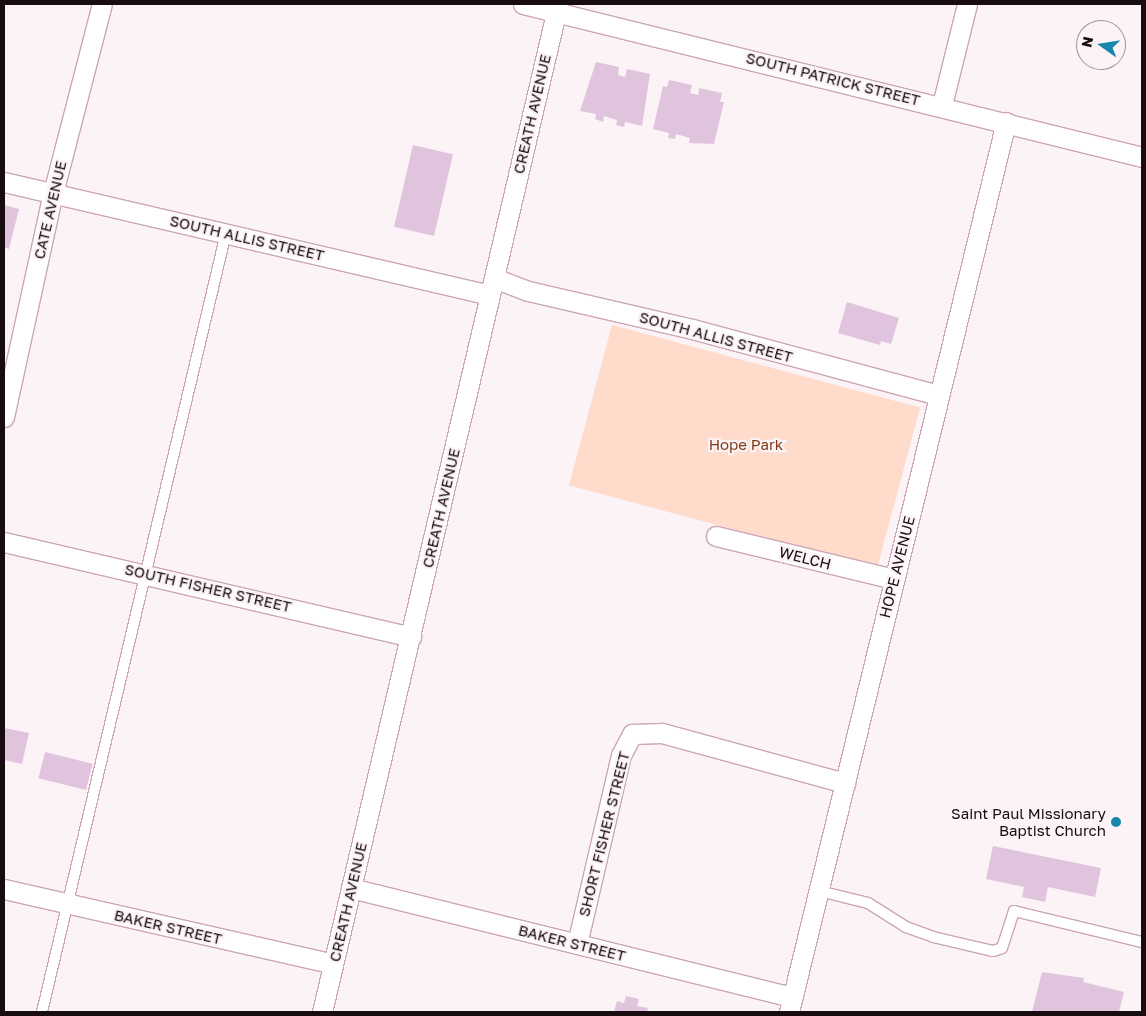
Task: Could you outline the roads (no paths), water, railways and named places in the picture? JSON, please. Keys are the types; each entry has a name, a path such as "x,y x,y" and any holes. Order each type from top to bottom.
{"street":[{"name":"CATE AVENUE","path":"4,417 53,194 102,4"},
{"name":"SOUTH PATRICK STREET","path":"524,4 557,8 1142,157"},
{"path":"942,105 967,4"},
{"name":"CREATH AVENUE","path":"322,1012 557,8"},
{"name":"HOPE AVENUE","path":"791,1004 1006,122"},
{"name":"SOUTH ALLIS STREET","path":"4,182 226,233 492,287 939,395"},
{"name":"WELCH","path":"716,536 894,580"},
{"name":"SOUTH FISHER STREET","path":"4,542 411,636"},
{"name":"SHORT FISHER STREET","path":"577,944 621,755 632,734 662,733 846,783"},
{"name":"BAKER STREET","path":"351,888 577,944 791,1004"},
{"name":"BAKER STREET","path":"4,889 333,964"}],"lane":[{"path":"42,1012 147,574 226,233"},
{"path":"819,891 868,903 906,927 933,937 993,951 1002,948 1014,911 1142,942"}],"place":[{"name":"Saint Paul Missionary Baptist Church","path":"1116,822"}],"park label":[{"name":"Hope Park","path":"746,445"}]}
